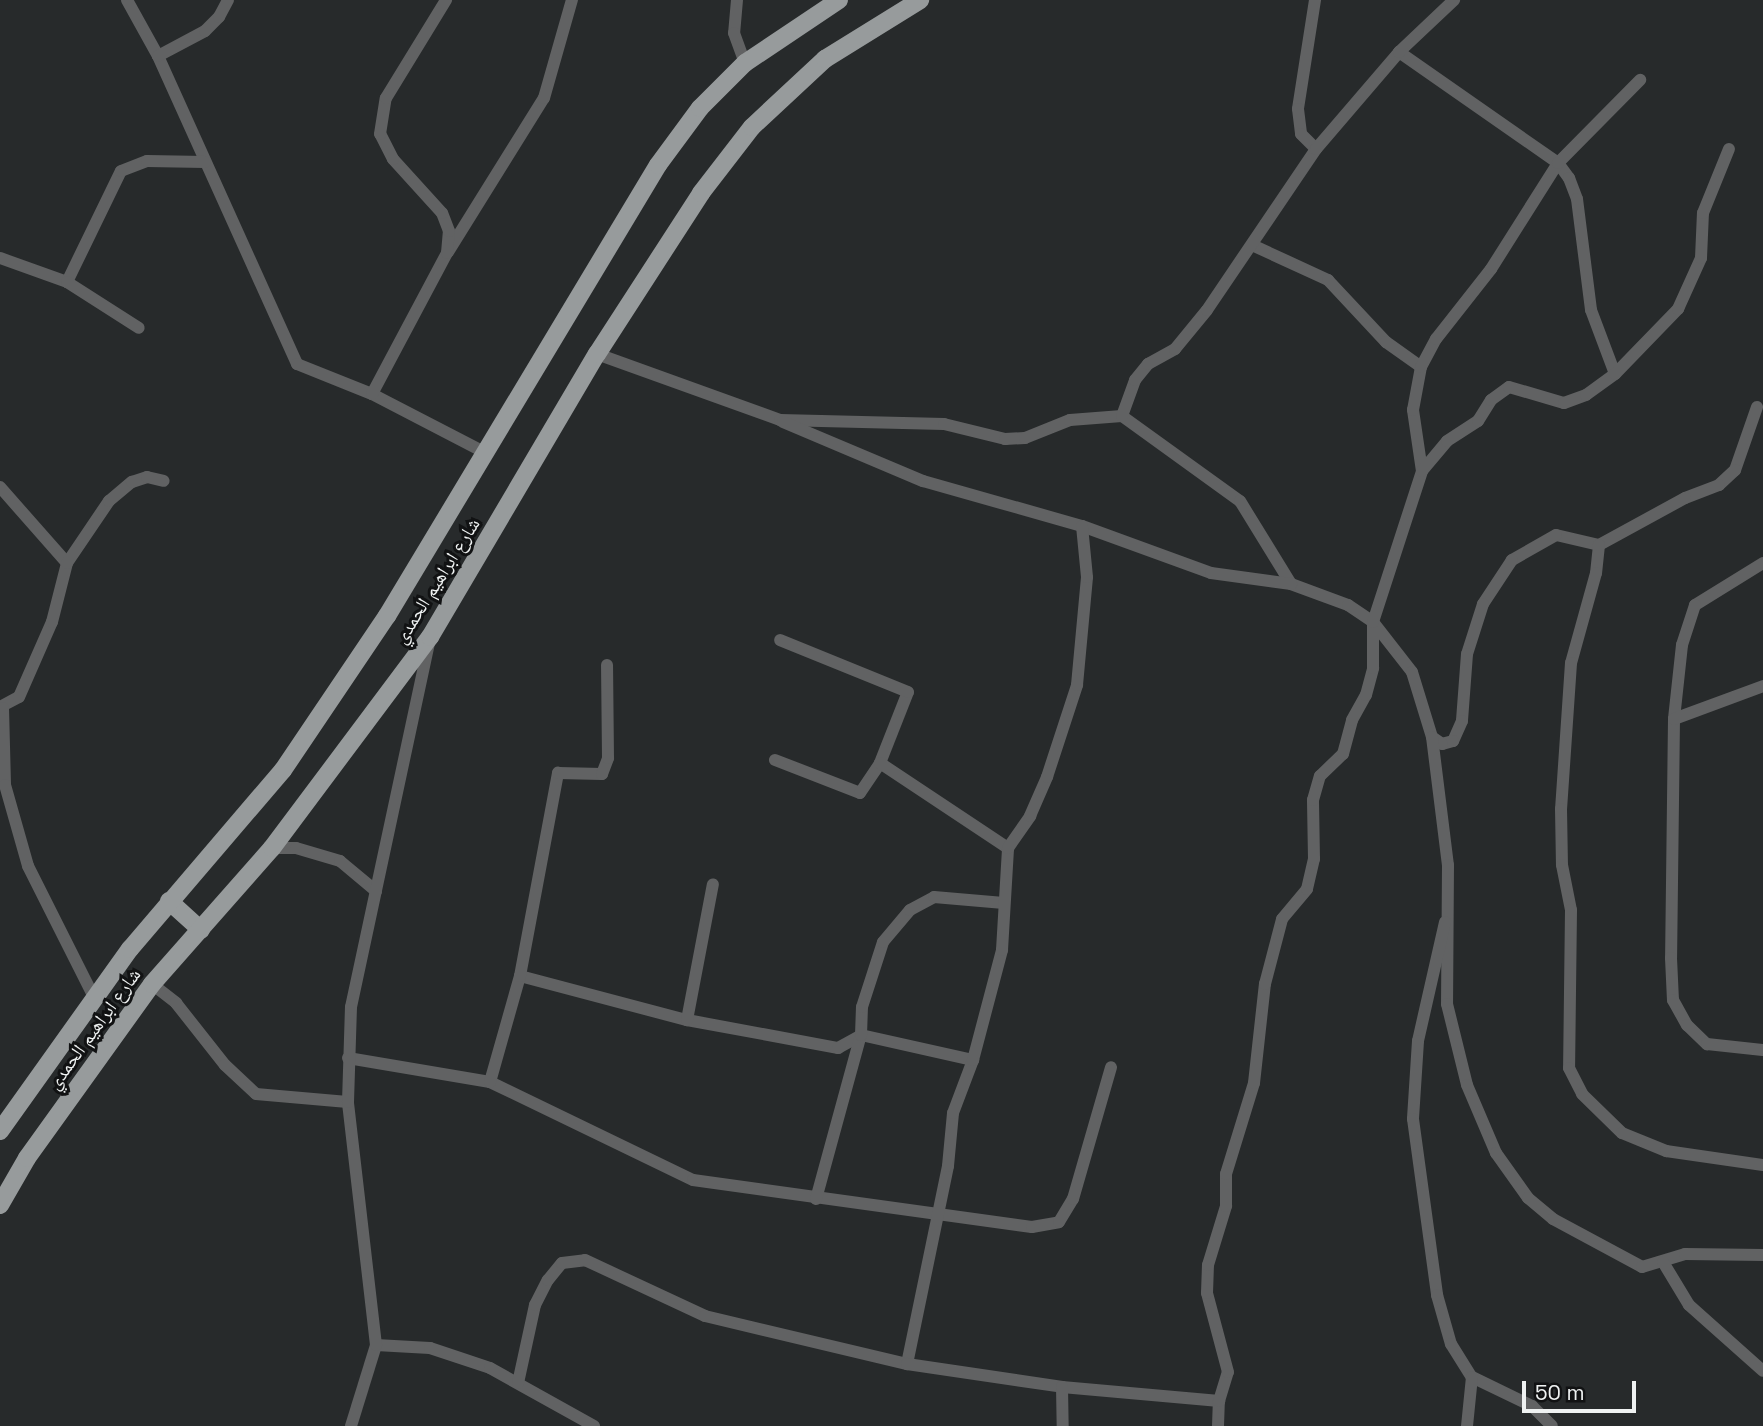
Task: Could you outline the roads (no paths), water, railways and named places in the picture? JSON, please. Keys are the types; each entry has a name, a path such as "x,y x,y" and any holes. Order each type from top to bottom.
{"main road":[{"name":"شارع ابراهيم الحمدي","path":"0,1132 94,999 169,901 283,770 387,616 658,165 700,108 745,64 839,0"},
{"name":"شارع ابراهيم الحمدي","path":"0,1205 27,1158 152,984 272,848 430,637 597,354 701,192 752,127 825,59 920,0"},
{"path":"169,901 201,930"}],"street":[{"path":"127,0 158,56 297,364 372,394 486,453"},
{"path":"158,56 205,31 219,17 228,0"},
{"path":"446,0 386,98 380,134 393,159 442,213 449,231 447,253"},
{"path":"372,394 447,253 544,98 572,0"},
{"path":"737,0 734,33 745,64"},
{"path":"1315,0 1298,109 1301,134 1315,149"},
{"path":"1122,416 1135,380 1148,364 1175,349 1252,245 1315,149 1399,52 1454,0"},
{"path":"1399,52 1558,163 1577,199 1591,310 1615,374"},
{"path":"1422,471 1413,410 1421,367 1453,313 1491,269 1558,163 1640,80"},
{"path":"1218,1426 1219,1401 1228,1372 1207,1293 1208,1265 1226,1206 1226,1174 1254,1083 1265,984 1282,919 1307,889 1311,869 1313,800 1320,776 1343,754 1352,720 1366,695 1373,668 1373,622 1422,471 1447,441 1478,421 1491,400 1508,387 1564,403 1586,395 1615,374 1678,309 1701,258 1703,213 1729,149"},
{"path":"67,282 121,171 147,161 205,162"},
{"path":"1252,245 1328,280 1385,342 1421,367"},
{"path":"0,258 67,282 139,328"},
{"path":"597,354 780,420 923,481 1082,526 1211,573 1292,584 1349,605 1373,622 1412,672 1432,737 1448,866 1447,1004 1467,1085 1496,1153 1528,1198 1553,1219 1642,1267 1685,1254 1763,1255"},
{"path":"1432,737 1442,744 1453,741 1462,721 1467,654 1483,604 1512,560 1556,535 1599,545 1685,498 1719,485 1735,470 1757,407"},
{"path":"780,420 944,424 1005,439 1024,438 1070,420 1122,416 1240,501 1292,584"},
{"path":"94,999 28,866 5,785 2,708 19,696 52,622 67,563 118,491 147,477 164,481"},
{"path":"0,487 67,563"},
{"path":"907,1364 948,1166 953,1114 973,1060 1002,950 1008,848 1030,816 1047,778 1077,685 1087,576 1082,526"},
{"path":"1599,545 1596,573 1571,663 1562,809 1562,865 1571,910 1569,1068 1591,1104 1622,1133 1666,1151 1763,1165"},
{"path":"1763,563 1695,605 1682,645 1674,719 1673,1000 1687,1025 1707,1044 1763,1049"},
{"path":"351,1426 376,1345 348,1102 348,1058 359,959 430,637"},
{"path":"775,760 860,793 880,763 908,692 780,640"},
{"path":"490,1082 520,976 558,773 602,774 608,758 607,665"},
{"path":"1674,719 1763,686"},
{"path":"880,763 1008,848"},
{"path":"272,848 296,848 330,857 359,875 376,891"},
{"path":"687,1020 713,884"},
{"path":"816,1199 860,1035 862,1007 883,942 910,910 934,897 1004,903"},
{"path":"1446,921 1428,984 1413,1119 1437,1295 1451,1344 1472,1377 1532,1406 1552,1426"},
{"path":"520,976 687,1020 838,1048 860,1035 973,1060"},
{"path":"152,984 176,1003 225,1065 256,1094 348,1102"},
{"path":"348,1058 490,1082 693,1180 1032,1227 1059,1222 1073,1199 1111,1067"},
{"path":"517,1383 536,1305 548,1280 562,1263 585,1260 705,1316 907,1364 1062,1387 1219,1401"},
{"path":"1663,1262 1689,1305 1763,1371"},
{"path":"376,1345 430,1348 490,1368 594,1426"},
{"path":"1467,1426 1472,1377"},
{"path":"1062,1387 1063,1426"}]}
